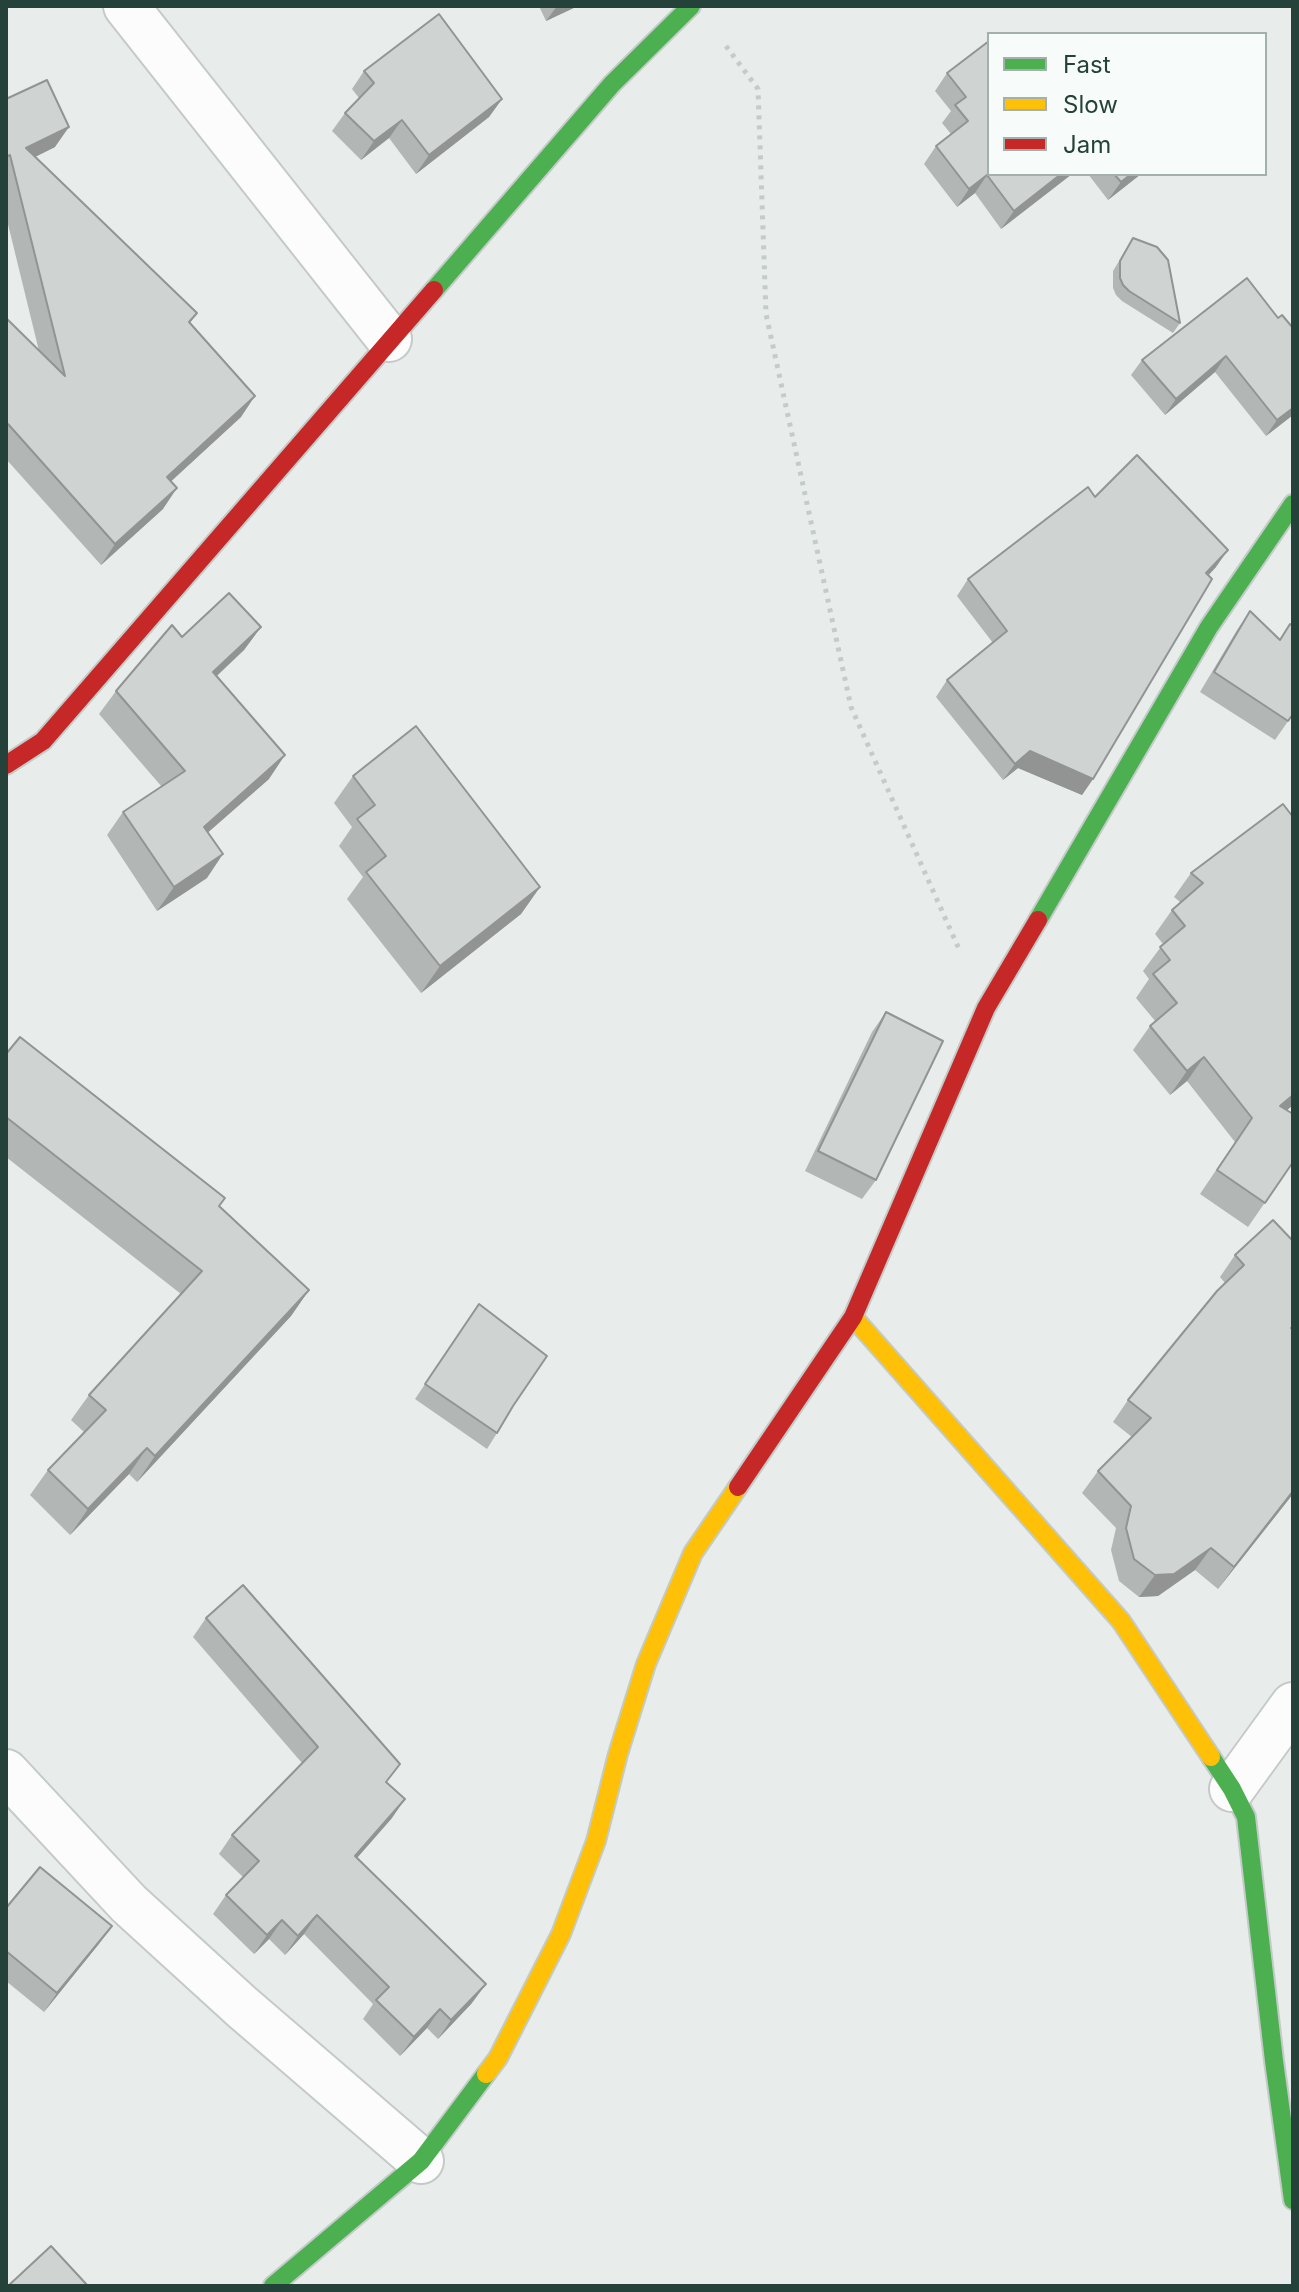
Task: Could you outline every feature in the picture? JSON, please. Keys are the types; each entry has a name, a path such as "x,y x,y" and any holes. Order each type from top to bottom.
{"street":[{"path":"126,6 389,339"},
{"path":"6,765 43,741 612,84 691,6"},
{"path":"273,2286 421,2161 498,2058 561,1934 596,1841 618,1754 646,1664 693,1553 853,1317 986,1008 1209,627 1293,504"},
{"path":"853,1317 1121,1621 1232,1789 1246,1817 1284,2062 1293,2200"},
{"path":"1232,1789 1293,1705"},
{"path":"6,1772 129,1904 242,2007 421,2161"}],"path":[{"path":"723,41 758,89 766,314 851,707 986,1008"}],"building":[{"path":"439,14 502,99 429,155 402,120 374,141 345,113 374,83 364,71"},
{"path":"987,43 987,175 969,189 936,146 968,121 955,105 966,97 947,73"},
{"path":"47,80 69,127 26,148 197,313 189,322 255,396 167,477 177,488 115,544 8,424 6,426 6,318 65,376 10,155 6,157 6,99"},
{"path":"988,176 1058,176 1014,211"},
{"path":"1133,238 1157,247 1168,260 1180,323 1123,285 1120,261"},
{"path":"1247,278 1278,318 1282,315 1293,328 1293,408 1277,420 1226,356 1176,399 1142,360"},
{"path":"1137,455 1228,550 1206,573 1212,579 1093,779 1030,751 1015,764 947,680 1007,631 968,579 1088,487 1095,497"},
{"path":"229,593 261,627 213,672 285,755 204,827 223,854 174,887 123,812 185,771 116,691 172,625 182,637"},
{"path":"1250,611 1280,640 1290,624 1293,626 1293,714 1288,721 1214,672"},
{"path":"416,726 540,887 440,966 366,872 386,856 357,819 375,805 353,776"},
{"path":"1283,804 1293,817 1293,1095 1280,1106 1293,1114 1293,1162 1265,1203 1217,1170 1252,1118 1204,1057 1187,1071 1150,1026 1177,1003 1153,974 1170,960 1160,947 1185,926 1172,910 1203,883 1191,873"},
{"path":"886,1012 943,1041 876,1180 818,1151"},
{"path":"20,1037 225,1198 219,1206 309,1290 155,1456 147,1448 88,1509 48,1470 106,1410 89,1395 202,1271 6,1117 6,1054"},
{"path":"1273,1220 1293,1241 1293,1491 1234,1567 1211,1548 1174,1574 1155,1575 1134,1559 1126,1528 1131,1506 1098,1471 1151,1418 1128,1400 1217,1291 1244,1265 1235,1255"},
{"path":"479,1304 547,1356 497,1433 425,1384"},
{"path":"243,1585 400,1764 386,1782 405,1799 355,1856 486,1984 451,2020 440,2009 414,2037 376,2000 389,1987 317,1915 298,1936 282,1920 267,1935 226,1895 259,1861 232,1835 318,1747 206,1618"},
{"path":"40,1867 112,1926 57,1993 6,1951 6,1908"},
{"path":"51,2246 88,2286 8,2286"}],"traffic: fast":[{"path":"434,290 612,84 691,6"},
{"path":"1038,920 1209,627 1293,504"},
{"path":"1211,1757 1246,1817 1293,2200"},
{"path":"273,2286 421,2161 486,2074"}],"traffic: slow":[{"path":"853,1317 1121,1621 1211,1757"},
{"path":"486,2074 498,2058 561,1934 596,1841 618,1754 646,1664 693,1553 738,1487"}],"traffic: jam":[{"path":"6,765 43,741 434,290"},
{"path":"738,1487 853,1317 986,1008 1038,920"}]}
